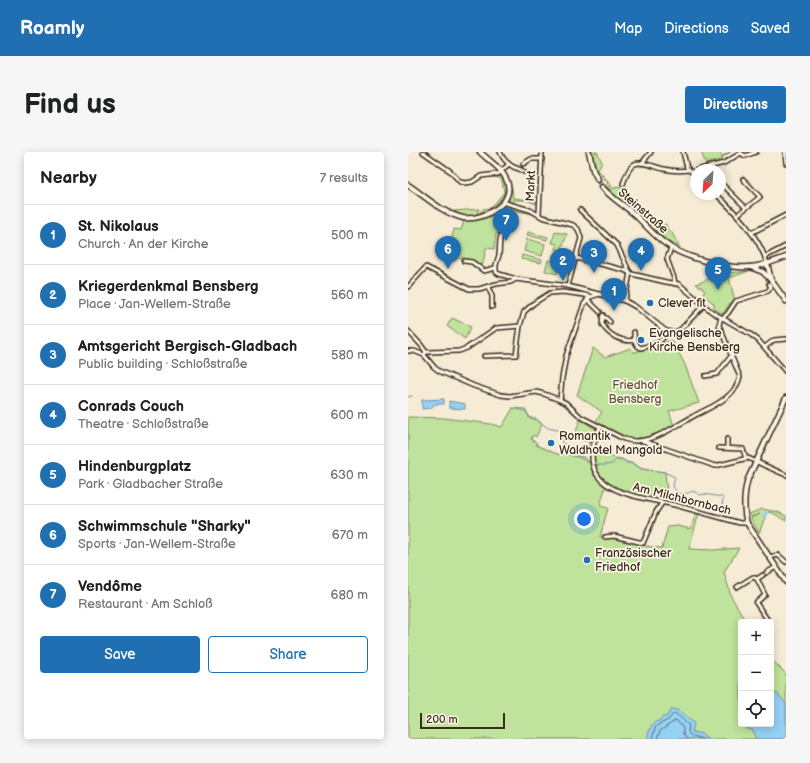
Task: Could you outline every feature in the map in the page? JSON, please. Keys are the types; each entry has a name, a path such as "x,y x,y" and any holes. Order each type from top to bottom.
{"main road":[{"path":"408,185 446,212 465,218 475,218 486,215 503,202 508,193 508,186 507,180 502,171 480,152"},
{"path":"589,152 593,170 598,180"},
{"name":"Steinstraße","path":"602,187 610,196 634,214 671,248 696,258 731,266 750,267"},
{"path":"750,267 786,257"},
{"path":"767,263 770,282"},
{"path":"750,267 763,272 786,301"},
{"path":"786,398 756,461 746,486 745,511 747,523 786,582"}],"street":[{"path":"423,152 450,171 463,183 468,183 481,176 495,175 509,164"},
{"path":"500,152 509,164 513,167 521,169 524,172"},
{"name":"Markt","path":"539,214 542,152"},
{"path":"642,163 651,152"},
{"path":"683,152 686,165 690,171"},
{"path":"720,164 741,153 746,156 756,152"},
{"path":"785,152 786,163"},
{"path":"523,164 531,159 542,159"},
{"path":"622,184 633,165 642,163 663,169 690,171"},
{"path":"737,215 760,197 743,179"},
{"path":"726,188 746,208"},
{"path":"722,200 737,215 751,233 765,256 767,263"},
{"path":"503,202 530,210 548,219 573,225 578,229 581,238 568,286"},
{"path":"580,210 617,245 630,272 625,301"},
{"path":"751,233 786,215"},
{"path":"504,226 495,268 499,274 516,279 568,286 625,301 636,307 660,328 674,333 679,331 704,305"},
{"path":"765,256 786,246"},
{"path":"671,248 667,259 675,284"},
{"path":"576,258 681,285 722,318 750,334 765,347 786,372"},
{"path":"464,261 472,262 484,271 495,268"},
{"path":"408,287 426,267 469,289 479,289 496,284 511,282 516,279"},
{"path":"408,331 421,345 425,354 436,369 480,388 505,396 536,392 544,394 566,403 581,418 600,428 630,441 642,440 673,428 718,404 735,388 740,377 719,325 722,318 728,313 736,301 768,291 771,287 770,282"},
{"path":"488,287 492,296 492,307"},
{"path":"484,356 516,355 520,326 524,312 534,303 550,293 563,292 585,295 610,322"},
{"path":"560,400 561,383 566,356 589,298 600,294"},
{"path":"602,315 602,324 610,334 625,340 635,340"},
{"path":"408,351 425,354 459,351 468,348 496,328 520,326"},
{"path":"634,332 638,347 641,348 658,343 669,332"},
{"path":"765,347 774,340 786,339"},
{"path":"705,376 717,374 732,355"},
{"name":"Am Milchbornbach","path":"600,428 593,446 591,457 593,468 598,477 606,484 631,496 740,524 747,523"},
{"path":"727,439 727,448"},
{"path":"642,440 715,466 746,459 756,461 786,476"},
{"path":"719,448 743,449 746,459"},
{"path":"605,537 614,536 643,543 656,512 662,503"},
{"path":"770,557 778,555 786,562"},
{"path":"737,587 751,578 754,577 757,579 776,566"},
{"path":"757,579 765,595 756,603 767,619"}],"green space":[{"path":"592,152 597,152 602,162 598,170 612,186 606,188 605,186 608,183 602,176 598,175"},
{"path":"701,152 720,152 723,159 706,164"},
{"path":"499,176 505,183 504,192 502,181 495,177"},
{"path":"620,187 629,195 635,213 608,189"},
{"path":"512,188 513,198 536,201 536,204 526,200 513,200 512,202 514,202 514,204 510,203 509,199"},
{"path":"504,192 494,206 492,207"},
{"path":"505,206 533,214 511,210 500,213 501,221 498,233 496,234 494,249 486,248 482,268 472,261 464,258 457,259 454,262 437,258 442,240 451,242 454,229 461,230 464,221 476,221 487,218"},
{"path":"490,208 484,212 474,215 463,215 454,211 479,209 477,213 480,213 483,209"},
{"path":"666,224 667,229 672,233 680,248 665,239 653,229"},
{"path":"528,232 548,237 547,240 527,235"},
{"path":"555,232 567,234 561,251 556,250 557,244 552,243"},
{"path":"527,239 545,244 542,256 524,251"},
{"path":"554,254 561,256 557,274 545,271 548,260 552,261"},
{"path":"522,255 542,260 541,263 521,259"},
{"path":"708,266 726,269 728,272 749,271 729,278 735,301 733,304 730,303 723,314 714,309 714,304 703,294 705,291 702,287 696,284 711,278"},
{"path":"452,318 471,327 465,339 447,326"},
{"name":"Friedhof Bensberg","path":"672,340 685,365 699,403 669,411 674,426 654,436 643,439 632,440 618,436 595,423 602,412 577,395 593,348 605,357 631,348 633,352 636,352"},
{"path":"513,408 524,409 527,411 529,418 535,418 542,424 536,437 533,435 531,439 537,443 536,445 557,454 568,454 584,457 590,463 592,470 597,477 606,485 600,506 608,508 600,537 662,548 668,527 678,526 691,529 696,512 699,513 689,549 713,550 739,548 724,572 731,596 744,619 738,619 738,727 774,727 774,662 786,674 786,739 408,739 408,417 444,418 491,424 502,427"},
{"path":"580,419 596,429 591,447 588,446 589,442 574,438"},
{"path":"594,449 620,459 618,460 622,459 627,463 632,463 642,469 665,472 667,493 656,493 651,499 634,495 610,484 598,472 594,464"},
{"path":"762,509 778,512 786,516 786,521 773,513 767,512 759,533 751,518 760,514 750,517 749,514"}],"water":[{"path":"444,399 444,404 435,404 431,408 422,409 422,400"},
{"path":"449,401 465,404 465,409 449,408"},
{"path":"774,693 778,694 786,704 786,739 756,739 753,730 747,729 746,727 774,727"},
{"path":"672,709 681,712 693,722 693,732 702,734 709,739 647,739 652,725 656,721 659,721 662,717 666,717"}],"waterway":[{"path":"408,397 412,396"},
{"path":"513,408 525,411 529,417 537,420 548,428 562,431 562,443 566,445"},
{"path":"564,449 570,455 588,462"},
{"path":"597,465 612,464 616,460 621,459 629,463 633,463 642,469 664,472 675,477 673,486 677,492 684,494 693,491 700,495 704,494 722,497 721,515 740,521 742,520"},
{"path":"764,516 767,512"}],"tunnel":[{"path":"598,180 602,187"}],"tram line":[{"path":"722,157 730,152"}],"place":[{"name":"Vendôme","path":"506,241"},
{"name":"Schwimmschule \"Sharky\"","path":"448,269"},
{"name":"Conrads Couch","path":"641,271"},
{"name":"Amtsgericht Bergisch-Gladbach","path":"594,273"},
{"name":"Kriegerdenkmal Bensberg","path":"563,281"},
{"name":"Hindenburgplatz","path":"718,290"},
{"name":"Clever fit","path":"650,303"},
{"name":"St. Nikolaus","path":"614,311"},
{"name":"Evangelische Kirche Bensberg","path":"641,340"},
{"name":"Romantik Waldhotel Mangold","path":"551,443"},
{"name":"Französischer Friedhof","path":"587,560"}]}
